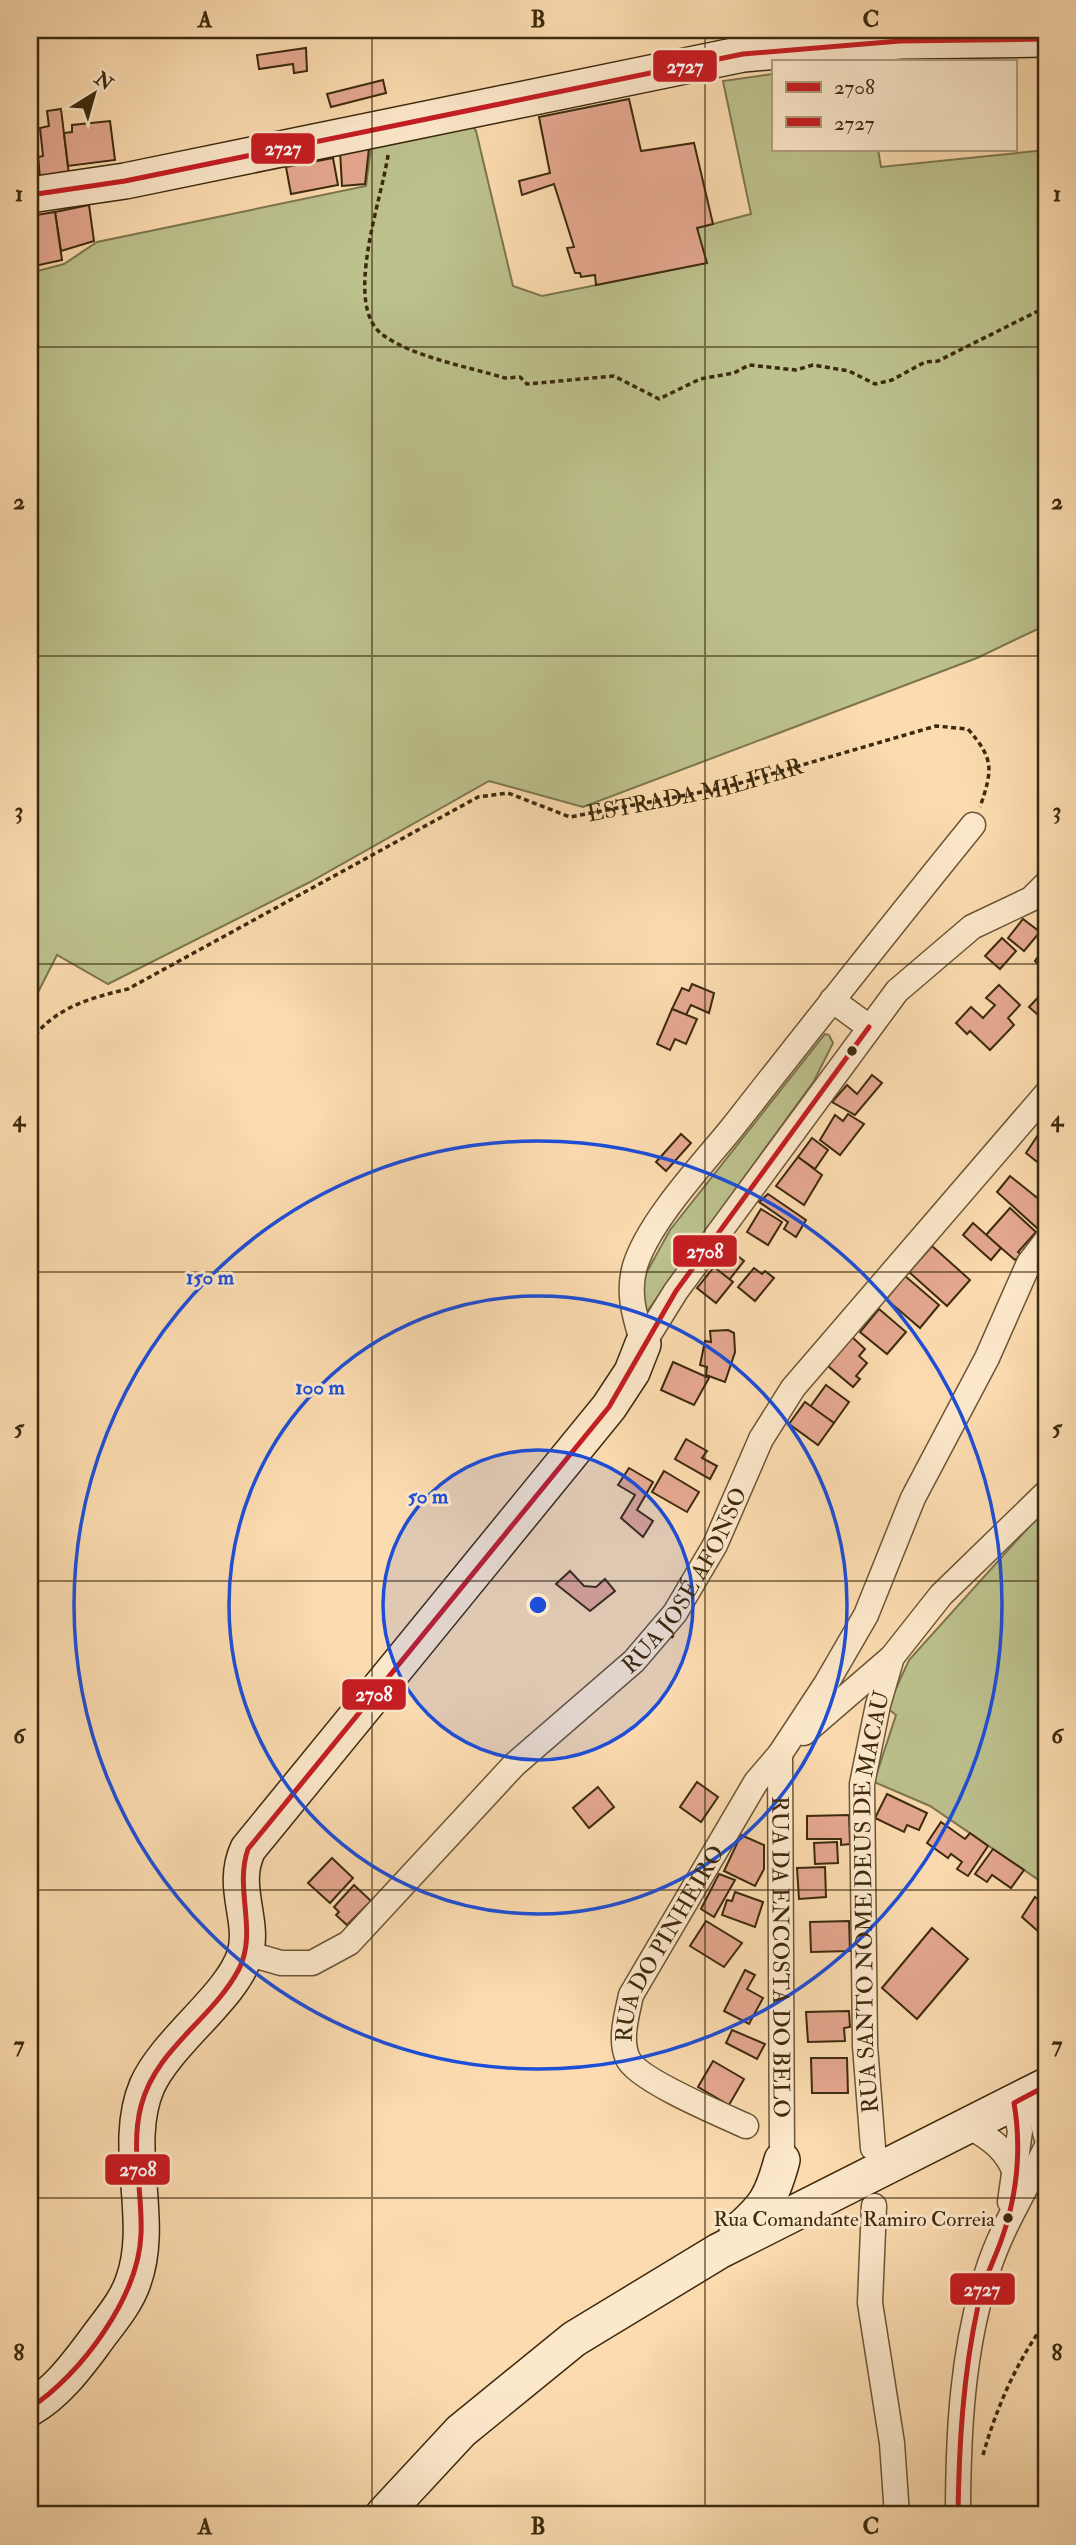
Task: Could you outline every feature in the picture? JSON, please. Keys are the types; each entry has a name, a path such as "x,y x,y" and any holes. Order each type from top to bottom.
{"street":[{"path":"30,195 125,181 743,54 900,41 1046,39"},
{"path":"643,1344 631,1305 632,1283 636,1264 655,1229 832,1000 974,825"},
{"path":"30,2408 59,2386 77,2365 130,2290 139,2250 139,2120 143,2097 162,2061 232,1978 246,1953 240,1886 242,1861 248,1849 609,1407 676,1291 897,990 972,926 1041,898"},
{"path":"832,1000 869,1027"},
{"name":"RUA JOSÉ AFONSO","path":"246,1953 281,1963 312,1963 349,1943 514,1765 634,1661 675,1613 715,1545 761,1439 793,1388 1046,1094"},
{"path":"780,1754 826,1684 866,1615 913,1498 987,1358 1029,1263 1046,1241"},
{"path":"780,1754 892,1657 941,1595 1046,1493"},
{"name":"RUA SANTO NOME DEUS DE MACAU","path":"873,2148 865,2046 862,1784 878,1705 892,1657"},
{"name":"RUA DO PINHEIRO","path":"746,2126 646,2077 628,2060 623,2032 631,1994 757,1782 780,1754"},
{"name":"RUA DA ENCOSTA DO BELO","path":"780,1754 784,2188"},
{"path":"383,2515 461,2431 516,2383 574,2339 719,2251 784,2188 832,2196 1029,2095"},
{"path":"1029,2095 1042,2120 1046,2136"},
{"path":"1003,2234 1016,2176 1020,2131 1029,2095"},
{"path":"968,2126 990,2138 1005,2154 1016,2176"},
{"path":"958,2515 958,2436 977,2308 987,2271 1046,2148"},
{"path":"874,2206 870,2303 891,2443 897,2515"}],"path":[{"path":"392,127 365,266 363,297 369,319 382,335 405,346 505,378 520,377 527,384 614,376 659,398 700,379 734,373 749,365 796,370 813,365 849,371 874,384 892,380 925,362 938,361 1046,307"},
{"name":"ESTRADA MILITAR","path":"30,1042 41,1026 81,1000 128,989 478,797 508,793 570,817 723,788 936,726 968,729 986,750 989,779 974,825"},
{"path":"983,2457 1006,2392 1031,2341 1046,2322"}],"green space":[{"path":"772,74 772,150 878,150 881,167 1046,150 1046,625 977,658 583,807 489,781 310,882 108,984 57,955 30,1008 30,273 64,264 97,242 366,186 371,147 471,124 476,131 513,286 542,296 706,263 697,228 751,214 723,81"},
{"path":"825,1034 829,1035 833,1043 814,1081 646,1313 642,1305 643,1279 670,1230"},
{"path":"1046,1508 1046,1885 930,1806 874,1782 896,1715 887,1708 909,1660"}],"building":[{"path":"306,48 307,71 294,73 293,64 259,69 257,55"},
{"path":"383,80 386,93 331,107 327,94"},
{"path":"629,99 641,151 694,143 713,224 697,228 707,263 596,285 595,275 581,277 580,273 575,273 567,248 574,247 554,184 522,195 519,181 550,173 539,117"},
{"path":"61,109 69,175 40,178 38,157 43,156 40,128 49,126 47,111"},
{"path":"110,121 115,160 68,166 64,133 72,132 72,125"},
{"path":"30,131 34,131 39,167 30,168"},
{"path":"369,148 365,184 342,186 340,151"},
{"path":"333,158 338,185 291,194 286,167"},
{"path":"89,205 94,241 61,251 55,212"},
{"path":"55,212 62,260 30,267 30,216"},
{"path":"1023,919 1040,932 1024,951 1008,938"},
{"path":"1002,938 1016,951 1000,969 985,956"},
{"path":"1046,945 1046,971 1035,961"},
{"path":"692,984 714,993 709,1013 691,1005 686,1015 672,1009 682,988 689,991"},
{"path":"999,985 1020,1005 1008,1018 1014,1025 990,1050 970,1031 967,1034 956,1023 971,1007 983,1018 995,1005 986,998"},
{"path":"1046,989 1046,1022 1029,1007"},
{"path":"672,1009 697,1019 686,1044 675,1039 670,1050 657,1044"},
{"path":"872,1075 882,1083 855,1115 832,1102 847,1085 857,1094"},
{"path":"848,1114 864,1124 840,1155 820,1140 835,1115 843,1121"},
{"path":"1042,1129 1046,1132 1046,1169 1026,1153"},
{"path":"681,1134 691,1143 666,1171 656,1162"},
{"path":"812,1138 828,1150 815,1169 798,1157"},
{"path":"798,1157 822,1175 804,1205 776,1186"},
{"path":"1010,1176 1046,1205 1046,1218 1038,1229 997,1192"},
{"path":"768,1194 806,1220 796,1237 784,1229 788,1222 759,1202"},
{"path":"1010,1208 1036,1232 1018,1252 1021,1255 1015,1260 986,1235"},
{"path":"761,1209 782,1222 768,1245 747,1232"},
{"path":"973,1223 1001,1248 991,1260 963,1235"},
{"path":"932,1246 970,1280 947,1306 909,1272"},
{"path":"729,1249 744,1261 729,1280 714,1267"},
{"path":"714,1267 733,1282 716,1303 697,1288"},
{"path":"754,1268 762,1274 765,1271 774,1278 755,1301 738,1287"},
{"path":"905,1276 939,1305 920,1328 886,1299"},
{"path":"879,1309 906,1332 887,1354 860,1332"},
{"path":"728,1330 734,1333 735,1352 725,1382 706,1375 707,1367 700,1365 705,1341 711,1342 710,1331"},
{"path":"851,1336 865,1349 859,1356 867,1363 856,1376 860,1379 853,1387 828,1366"},
{"path":"673,1362 709,1378 694,1405 661,1390"},
{"path":"826,1385 849,1402 834,1423 810,1407"},
{"path":"805,1402 834,1423 818,1445 789,1424"},
{"path":"686,1439 707,1451 702,1458 717,1466 710,1479 675,1459"},
{"path":"629,1468 653,1482 637,1510 653,1521 643,1537 621,1518 635,1495 618,1485"},
{"path":"664,1471 699,1492 687,1512 652,1492"},
{"path":"570,1571 584,1586 596,1587 605,1579 615,1591 590,1611 556,1584"},
{"path":"697,1782 718,1797 701,1822 680,1807"},
{"path":"598,1787 614,1807 589,1828 573,1808"},
{"path":"887,1794 927,1813 919,1830 907,1825 904,1832 875,1818"},
{"path":"849,1815 850,1844 841,1845 841,1839 807,1839 807,1816"},
{"path":"941,1822 965,1839 970,1833 988,1846 968,1876 957,1869 962,1862 951,1854 948,1858 927,1843"},
{"path":"741,1835 764,1845 764,1869 755,1886 724,1871"},
{"path":"837,1842 838,1863 815,1864 814,1843"},
{"path":"993,1849 1024,1870 1011,1888 992,1875 987,1882 975,1874"},
{"path":"332,1858 353,1878 330,1903 308,1883"},
{"path":"825,1867 826,1897 799,1899 797,1868"},
{"path":"719,1874 735,1880 714,1917 701,1909"},
{"path":"354,1885 371,1901 347,1925 336,1915 339,1912 334,1907"},
{"path":"735,1892 763,1902 755,1927 722,1915 727,1900 732,1901"},
{"path":"1035,1897 1046,1905 1046,1924 1040,1933 1022,1917"},
{"path":"706,1921 742,1943 724,1967 690,1946"},
{"path":"849,1921 850,1951 811,1952 810,1922"},
{"path":"932,1928 968,1959 917,2019 882,1988"},
{"path":"745,1970 755,1975 747,1989 763,1998 749,2024 724,2011"},
{"path":"849,2011 850,2027 844,2028 845,2041 808,2042 806,2012"},
{"path":"732,2030 765,2044 757,2059 726,2043"},
{"path":"811,2058 847,2058 848,2093 812,2093"},
{"path":"713,2061 744,2079 729,2105 698,2087"}],"transit line":[{"name":"2727","path":"30,195 125,181 743,54 900,41 1046,39"},
{"name":"2708","path":"30,2408 69,2376 87,2355 104,2332 130,2283 138,2258 141,2234 137,2154 141,2106 159,2067 228,1987 239,1969 246,1940 243,1879 248,1849 609,1407 676,1291 869,1027"},
{"name":"2727","path":"958,2515 963,2410 973,2332 982,2290 1001,2241 1014,2190 1018,2155 1014,2103 1046,2086"}],"place":[{"name":"Rua Comandante Ramiro Correia","path":"1008,2218"}]}
